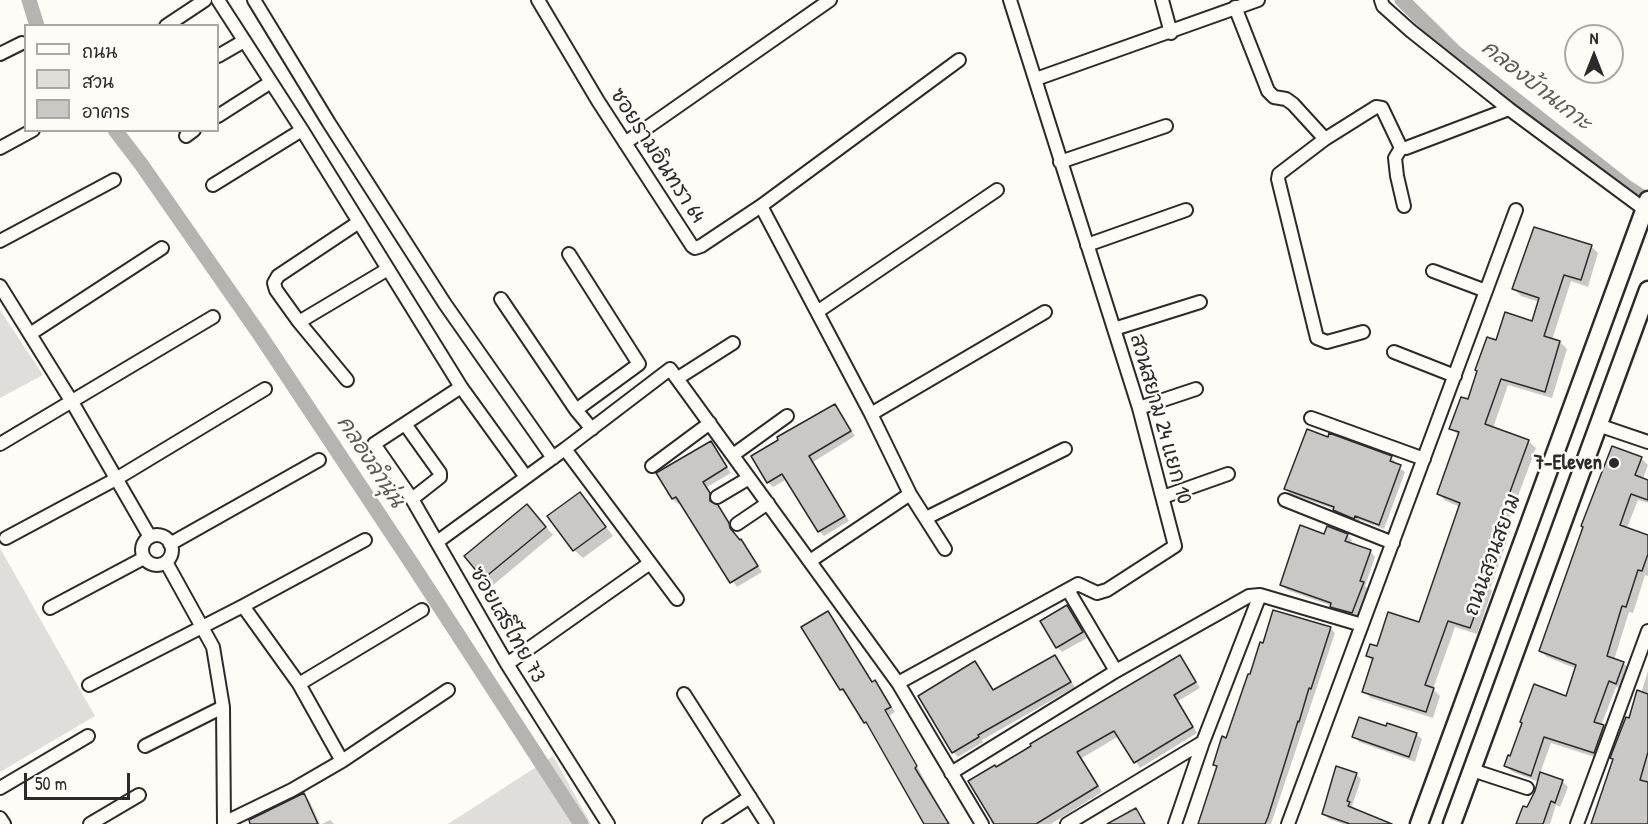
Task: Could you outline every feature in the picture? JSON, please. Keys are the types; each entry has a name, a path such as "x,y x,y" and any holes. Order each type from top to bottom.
{"street":[{"path":"169,24 205,0"},
{"path":"218,0 302,130 461,387 526,477"},
{"path":"254,0 445,304 553,458"},
{"name":"ซอยรามอินทรา 64","path":"538,0 598,101 692,246 701,246 761,206"},
{"path":"625,143 830,0"},
{"name":"สวนสยาม 24 แยก 10","path":"1010,0 1139,408 1175,546 1107,590 1098,593 1079,584 1068,590"},
{"path":"1162,0 1171,33"},
{"path":"1036,79 1171,33 1258,0"},
{"path":"1381,0 1383,6 1411,31 1509,110 1646,205"},
{"path":"1235,8 1268,91 1274,97 1286,99 1293,104 1325,139"},
{"path":"219,55 244,41"},
{"path":"0,54 22,43"},
{"path":"945,549 910,495 871,414 761,206 959,60"},
{"path":"219,115 271,82"},
{"path":"1363,332 1328,342 1317,338 1278,179 1282,170 1325,139 1376,107 1380,107 1401,148"},
{"path":"1401,148 1509,110"},
{"path":"1060,162 1166,126"},
{"path":"213,185 302,130"},
{"path":"0,148 29,132"},
{"path":"1401,148 1395,158 1404,206"},
{"path":"0,241 114,180"},
{"path":"817,312 997,190"},
{"name":"ถนนสวนสยาม","path":"1419,824 1646,205"},
{"path":"1087,245 1186,210"},
{"path":"1288,824 1516,210"},
{"path":"347,380 299,322 276,290 274,283 278,276 359,222"},
{"path":"30,334 162,248"},
{"path":"569,254 639,364 576,410"},
{"path":"299,322 388,269"},
{"path":"1432,271 1486,291"},
{"path":"0,286 72,402 150,537"},
{"path":"1452,824 1648,290"},
{"path":"501,299 576,410 592,429"},
{"path":"1114,329 1200,302"},
{"path":"871,414 1045,312"},
{"path":"0,444 213,317"},
{"path":"678,378 733,343"},
{"path":"1394,352 1455,376"},
{"path":"437,542 592,429 667,370 673,371 898,683 982,824"},
{"path":"412,499 440,477 440,473 405,424 461,387"},
{"path":"6,538 116,479 265,389"},
{"path":"1139,408 1196,389"},
{"path":"733,455 787,416"},
{"path":"1311,418 1424,459"},
{"path":"652,466 710,423"},
{"name":"ซอยเสรีไทย 73","path":"405,424 374,444 412,499 507,664 609,824"},
{"path":"1598,424 1648,442"},
{"path":"565,449 677,599"},
{"path":"926,518 1065,449"},
{"path":"170,544 319,460"},
{"path":"1163,497 1228,474"},
{"path":"717,497 750,478"},
{"path":"810,561 910,495"},
{"path":"1285,500 1393,543"},
{"path":"737,524 768,503"},
{"path":"154,535 164,537 170,544 171,554 166,562 151,564 144,558 143,544 150,537 154,535"},
{"path":"89,685 365,540"},
{"path":"50,608 144,558"},
{"path":"166,562 213,647 223,707 224,824 292,790 342,761 448,690"},
{"path":"507,664 650,563"},
{"path":"898,683 1068,590 1116,671"},
{"path":"951,773 1116,671 1249,596 1260,595 1362,625"},
{"path":"1175,824 1203,742 1260,595"},
{"path":"243,606 299,684 342,761"},
{"path":"299,684 422,610"},
{"path":"1576,824 1648,631"},
{"path":"684,694 768,824"},
{"path":"145,746 223,707"},
{"path":"0,789 88,736"},
{"path":"1067,824 1203,742"},
{"path":"1472,770 1527,788"},
{"path":"90,824 139,795"},
{"path":"709,824 750,797"},
{"path":"0,818 4,824"}],"green space":[{"path":"0,310 43,375 0,398"},
{"path":"0,548 95,716 0,772"},
{"path":"553,756 591,824 448,824"}],"building":[{"path":"1534,227 1592,245 1581,280 1564,275 1544,336 1560,341 1545,392 1501,379 1485,424 1529,440 1499,522 1503,524 1470,628 1448,621 1425,685 1434,688 1426,712 1362,692 1373,658 1366,656 1370,644 1377,646 1388,612 1419,622 1460,503 1437,494 1459,432 1449,429 1461,397 1468,399 1477,371 1475,370 1487,337 1496,340 1505,312 1532,321 1539,298 1512,289"},
{"path":"835,404 851,431 809,456 845,516 818,532 782,474 767,483 751,456 778,440 777,437"},
{"path":"1307,429 1328,437 1329,433 1392,456 1390,461 1401,465 1379,525 1355,516 1354,519 1333,510 1334,507 1284,489"},
{"path":"711,441 727,467 703,482 710,493 710,501 718,505 730,528 741,539 758,566 730,583 676,497 672,499 656,473"},
{"path":"1612,446 1642,457 1635,475 1648,480 1648,500 1631,494 1620,525 1648,535 1648,554 1642,571 1638,570 1626,607 1622,606 1607,656 1624,662 1616,684 1609,681 1594,722 1604,725 1594,753 1544,737 1531,776 1504,766 1508,755 1510,756 1534,684 1566,696 1576,665 1539,651 1583,527 1581,526"},
{"path":"580,492 606,527 573,551 547,516"},
{"path":"527,504 546,527 483,579 464,556"},
{"path":"1300,525 1324,534 1327,526 1348,534 1345,541 1371,550 1360,581 1364,582 1352,613 1330,607 1331,603 1280,585"},
{"path":"1067,605 1083,632 1056,648 1040,621"},
{"path":"1273,610 1331,627 1268,817 1265,824 1198,824 1217,766 1213,765 1222,736 1226,738 1260,642 1263,643"},
{"path":"828,611 872,682 875,680 891,707 885,710 917,766 915,768 949,824 924,824 866,722 864,723 843,689 840,690 801,627"},
{"path":"1055,655 1071,682 978,735 979,737 952,753 918,696 975,661 993,690"},
{"path":"1180,655 1196,682 1174,695 1193,727 1134,763 1114,731 1077,752 1098,786 1036,824 994,824 968,781 995,765 996,767 1031,746 1030,744"},
{"path":"1637,690 1648,694 1648,752 1640,780 1648,782 1648,824 1591,824 1613,759 1610,758 1626,717 1629,718"},
{"path":"1359,717 1417,733 1409,757 1352,737"},
{"path":"1336,766 1357,773 1347,801 1350,802 1348,806 1392,824 1350,824 1322,814"},
{"path":"1540,772 1563,780 1555,803 1551,801 1543,824 1516,824 1523,806 1527,807 1535,791"},
{"path":"304,793 318,824 250,824 249,820"},
{"path":"1136,808 1145,824 1107,824"}],"waterway":[{"name":"คลองลำนุ่น","path":"29,0 36,24"},
{"name":"คลองบ้านเกาะ","path":"1402,0 1456,53 1625,186 1648,201"},
{"name":"คลองลำนุ่น","path":"117,132 260,335 581,824"}],"place":[{"name":"7-Eleven","path":"1614,463"}]}
